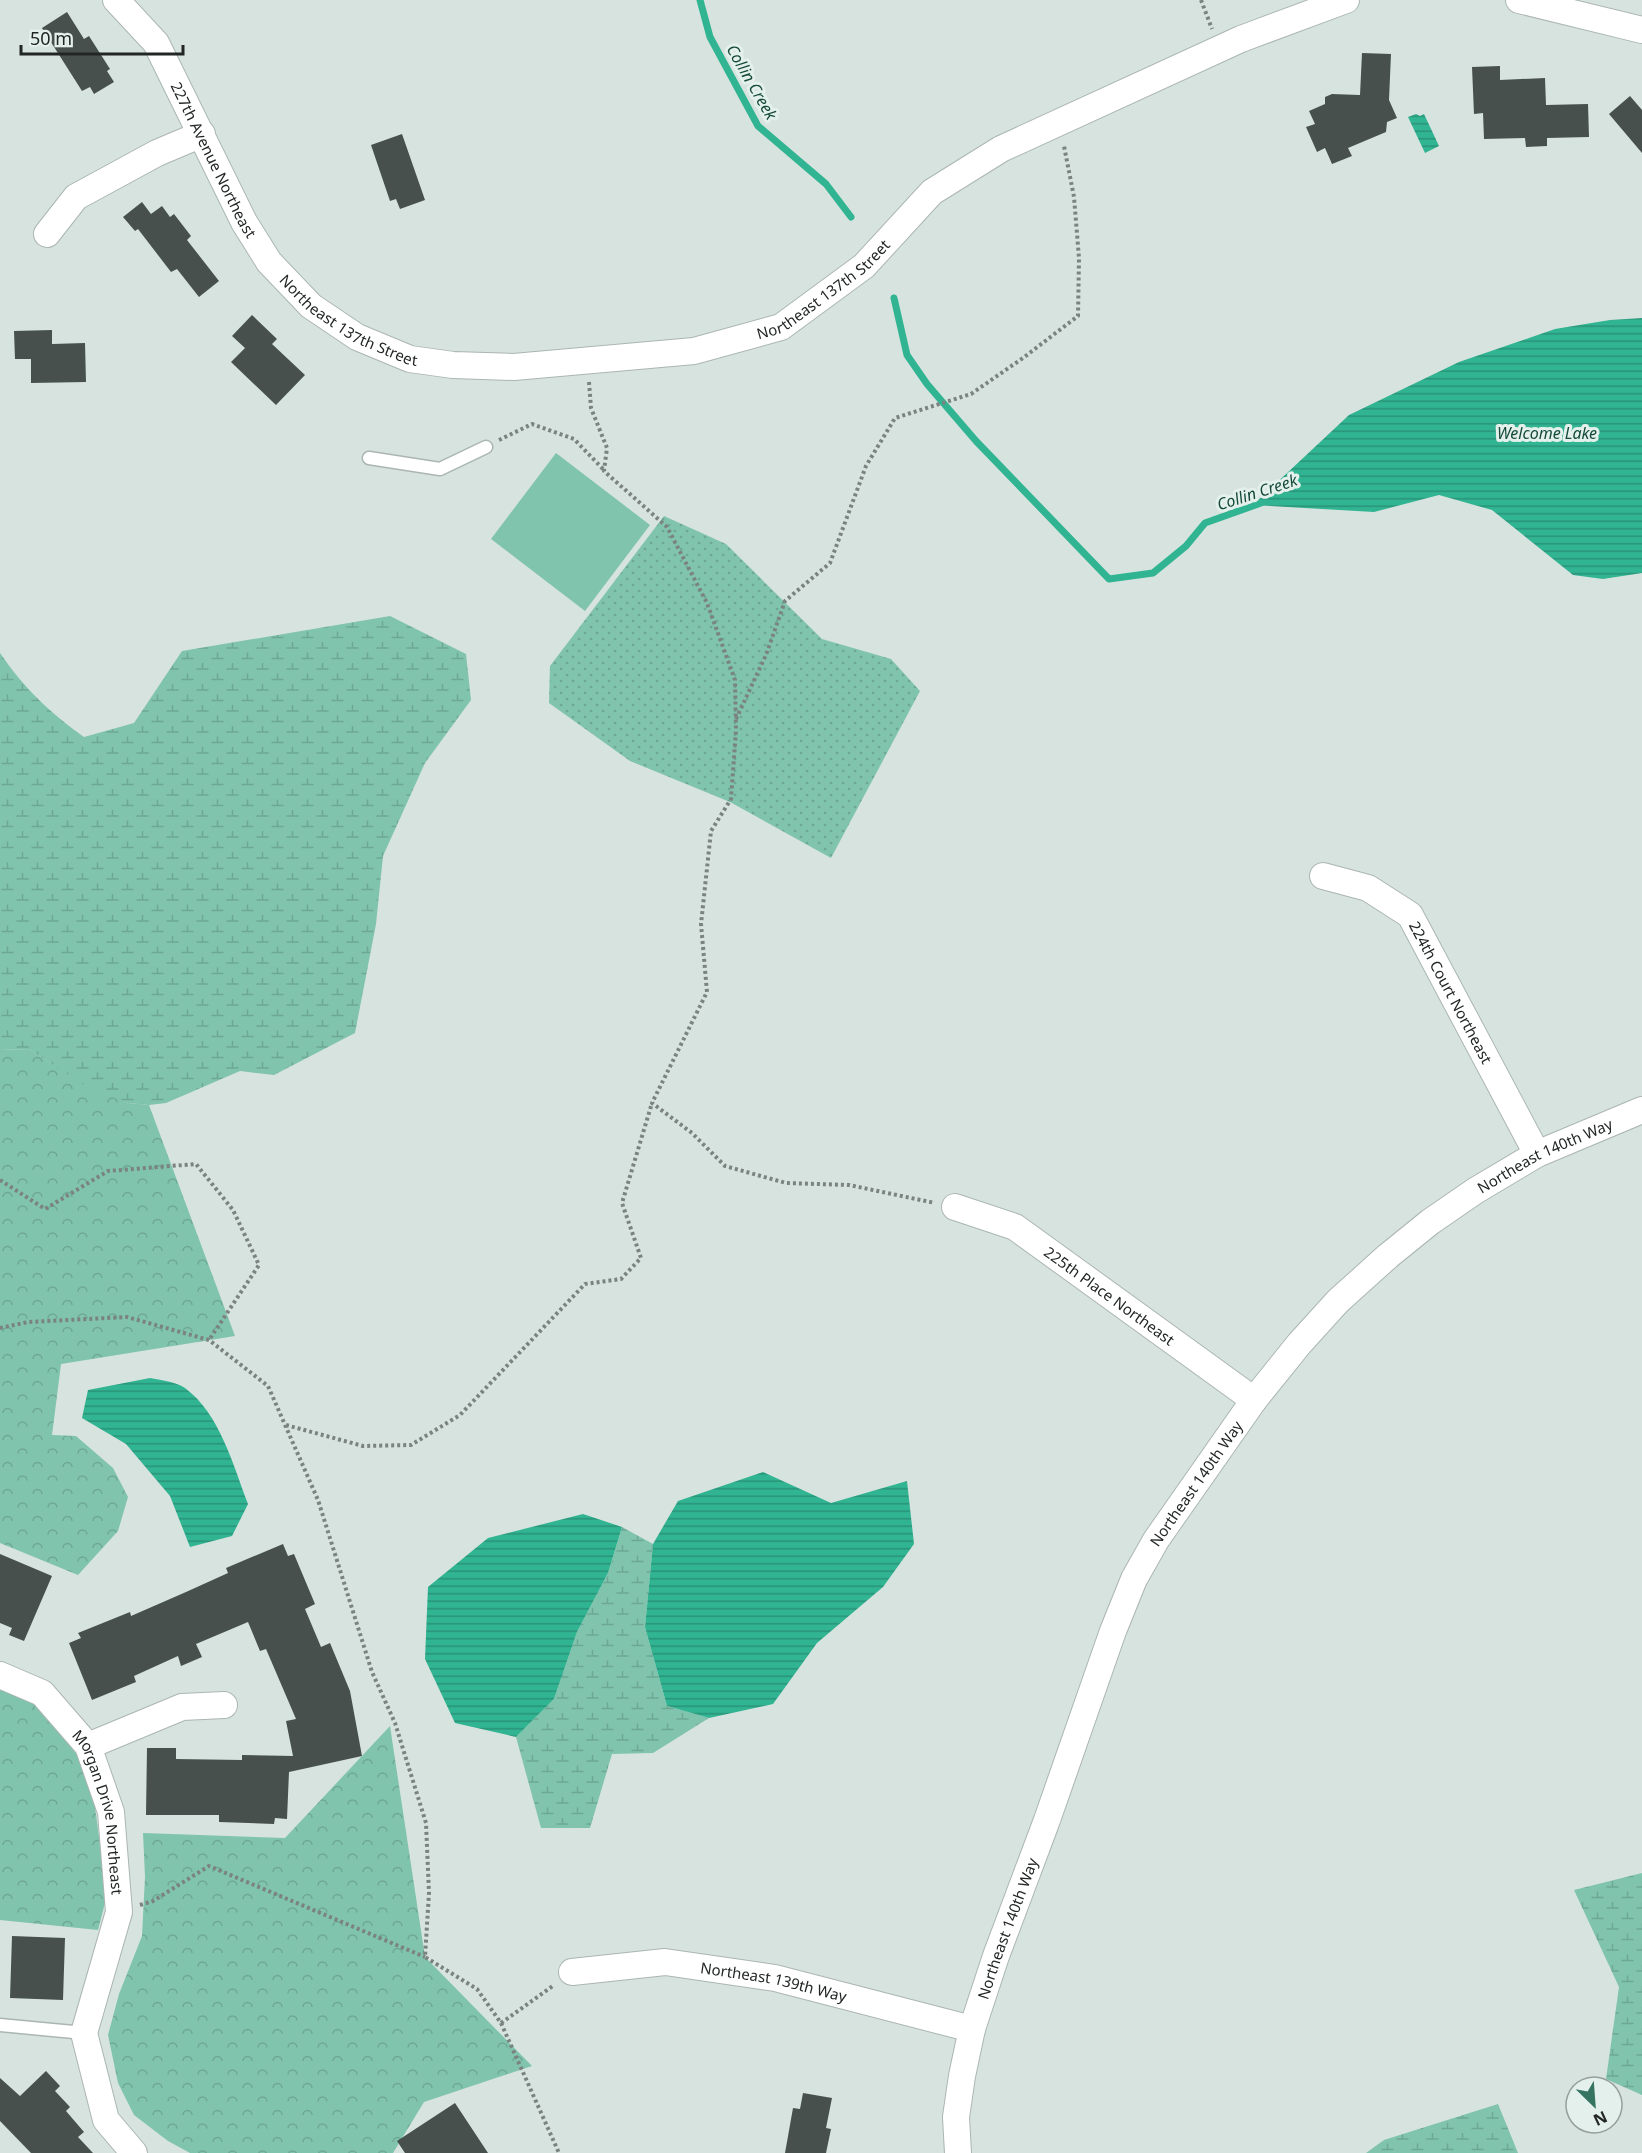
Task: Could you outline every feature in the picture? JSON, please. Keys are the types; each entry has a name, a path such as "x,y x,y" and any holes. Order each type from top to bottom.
{"street":[{"name":"227th Avenue Northeast","path":"116,0 156,43 244,222 269,262"},
{"name":"Northeast 137th Street","path":"269,262 311,306 357,337 410,358 453,365 514,367 694,351 781,327 864,266 932,192 1001,149 1241,39 1346,0"},
{"path":"1519,0 1642,30"},
{"path":"47,234 76,197 157,153 202,134"},
{"name":"224th Court Northeast","path":"1323,876 1368,888 1410,915 1537,1154"},
{"name":"Northeast 140th Way","path":"972,2029 1113,1631 1134,1579 1156,1540 1254,1400 1299,1344 1338,1301 1430,1222 1475,1191 1537,1154 1642,1110"},
{"name":"225th Place Northeast","path":"955,1207 1015,1227 1254,1400"},
{"name":"Morgan Drive Northeast","path":"0,1675 42,1693 88,1746 111,1812 119,1912 84,2033"},
{"path":"88,1746 182,1707 224,1705"},
{"name":"Northeast 139th Way","path":"572,1972 665,1962 775,1977 972,2029"},
{"path":"958,2153 956,2117 972,2029"},
{"path":"84,2033 106,2120 134,2153"}],"lane":[{"path":"369,458 440,468 486,447"},
{"path":"0,2025 84,2033"}],"path":[{"path":"1201,0 1219,49"},
{"path":"735,720 766,655 785,601 830,563 866,466 895,418 971,394 1078,316 1079,258 1074,197 1060,123"},
{"path":"586,361 591,408 608,448 604,471"},
{"path":"285,1425 363,1446 411,1445 460,1415 585,1284 621,1279 641,1258 622,1203 652,1103 707,992 701,924 711,831 731,799 735,680 707,603 667,527 604,471 574,439 532,424 486,447"},
{"path":"652,1103 692,1133 725,1167 786,1183 849,1185 955,1207"},
{"path":"0,1180 45,1209 108,1172 196,1164 233,1210 259,1265 209,1340"},
{"path":"0,1328 28,1322 127,1317 209,1340 268,1386 318,1500 372,1672 394,1724 426,1823 429,1893 425,1957"},
{"path":"119,1912 153,1901 208,1866 425,1957 477,1989 501,2023 559,2153"},
{"path":"501,2023 572,1972"}],"green space":[{"path":"556,453 650,525 585,611 491,539"},
{"path":"664,516 726,544 822,639 891,659 920,691 831,858 730,802 630,761 549,703 550,666"},
{"path":"390,616 466,654 471,700 425,763 383,856 376,924 355,1033 274,1075 240,1071 166,1103 149,1105 128,1103 90,1089 29,1049 0,1050 0,653 38,699 84,737 134,723 182,651"},
{"path":"29,1049 57,1067 128,1103 149,1105 235,1336 61,1364 52,1435 76,1436 113,1468 128,1497 118,1531 78,1575 0,1543 0,1050"},
{"path":"622,1527 653,1544 645,1627 667,1706 709,1718 653,1753 612,1754 590,1828 541,1828 516,1737 554,1699 577,1632 608,1573"},
{"path":"0,1685 38,1703 78,1756 94,1799 101,1852 106,1899 98,1930 0,1920"},
{"path":"390,1726 425,1957 532,2066 424,2102 393,2153 190,2153 168,2141 134,2115 118,2083 108,2035 119,1994 142,1936 145,1877 143,1833 285,1838"},
{"path":"1642,1873 1642,2095 1624,2087 1624,2075 1607,2075 1619,1987 1574,1890"},
{"path":"1498,2104 1518,2153 1366,2153 1384,2140"}],"water":[{"path":"1416,114 1420,116 1424,114 1439,146 1425,153 1408,117"},
{"name":"Welcome Lake","path":"1642,318 1642,573 1603,579 1573,575 1492,510 1439,495 1374,512 1253,505 1349,415 1459,362 1555,329 1610,320"},
{"path":"150,1378 185,1388 208,1412 224,1441 248,1504 232,1536 190,1547 170,1496 126,1444 82,1418 88,1390"},
{"path":"763,1472 831,1503 907,1481 914,1544 883,1587 817,1643 773,1704 709,1718 667,1706 645,1627 653,1544 678,1501"},
{"path":"583,1514 622,1527 608,1573 577,1632 554,1699 516,1737 455,1723 425,1659 428,1587 488,1538"}],"building":[{"path":"67,12 84,39 89,36 110,69 107,71 114,82 94,94 90,87 82,91 42,28"},
{"path":"1362,53 1391,54 1389,100 1397,118 1387,122 1386,132 1348,148 1352,156 1332,164 1325,148 1317,152 1306,127 1315,124 1309,111 1325,104 1325,97 1332,94 1360,95"},
{"path":"1500,66 1500,80 1545,78 1546,105 1588,104 1589,137 1547,138 1547,146 1526,147 1525,138 1484,139 1483,113 1474,114 1472,67"},
{"path":"1630,96 1642,110 1642,153 1609,114"},
{"path":"402,134 425,200 400,209 396,199 390,201 371,145"},
{"path":"142,202 151,214 162,206 170,217 174,214 191,236 187,240 219,281 199,297 177,269 171,272 138,229 135,231 123,217"},
{"path":"252,315 277,339 272,344 305,375 276,405 231,362 245,348 232,336"},
{"path":"52,330 52,344 85,343 86,382 31,383 31,359 15,359 14,331"},
{"path":"283,1544 288,1556 294,1554 315,1604 305,1609 321,1647 330,1643 350,1691 362,1756 289,1772 287,1819 275,1818 274,1824 219,1822 219,1815 146,1815 147,1748 176,1748 176,1759 242,1760 242,1755 293,1756 286,1721 296,1719 266,1649 260,1651 248,1622 196,1644 202,1657 181,1666 178,1656 134,1676 136,1682 92,1700 69,1643 81,1638 78,1633 130,1612 131,1616 228,1573 226,1568"},
{"path":"0,1554 52,1576 24,1641 9,1635 12,1628 0,1623"},
{"path":"12,1936 65,1938 63,2000 10,1998"},
{"path":"46,2071 60,2086 55,2091 70,2107 66,2111 84,2132 78,2137 93,2153 31,2153 0,2121 0,2078 20,2096"},
{"path":"803,2093 832,2098 826,2128 831,2129 826,2153 785,2153 793,2108 800,2109"},
{"path":"455,2103 488,2153 405,2153 397,2141"}],"waterway":[{"name":"Collin Creek","path":"700,0 710,37 758,126 826,184 851,217"},
{"name":"Collin Creek","path":"894,298 907,355 927,384 976,441 1109,579 1153,573 1186,546 1205,523 1261,503"}]}
